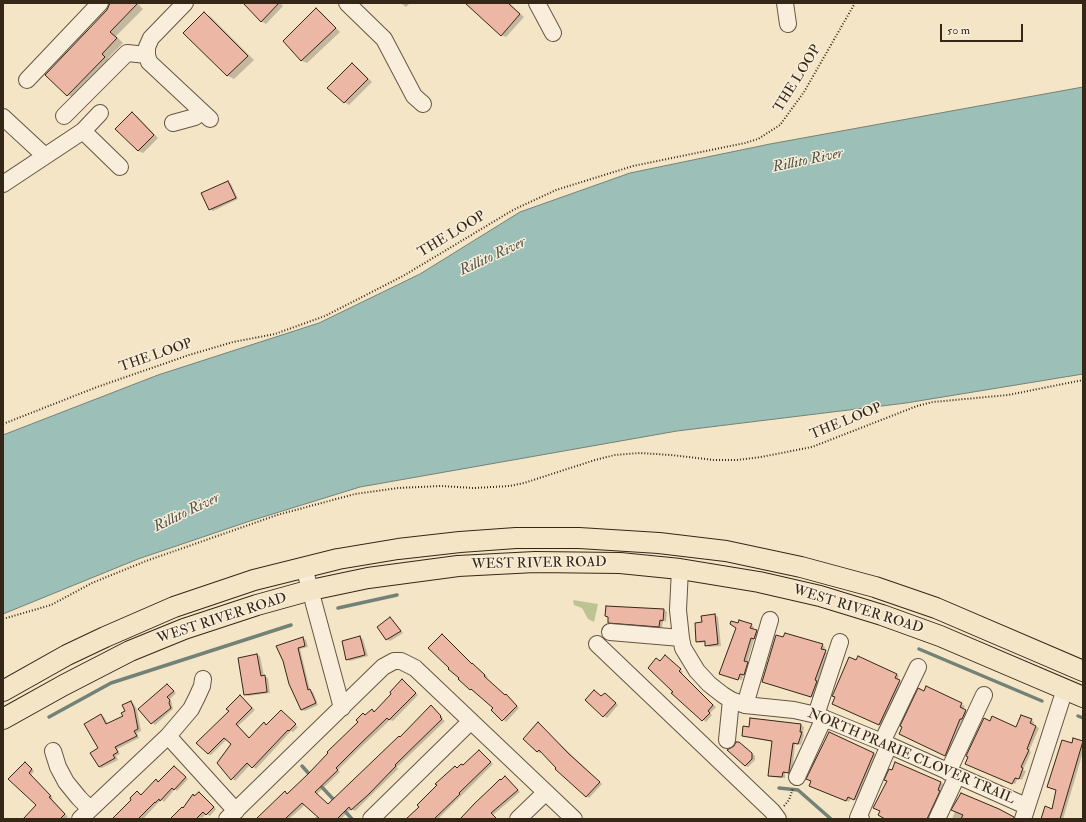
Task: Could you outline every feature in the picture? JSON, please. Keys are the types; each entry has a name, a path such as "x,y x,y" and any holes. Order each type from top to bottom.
{"main road":[{"name":"WEST RIVER ROAD","path":"3,691 67,655 147,618 174,607 254,580 338,559 398,549 510,538 579,538 659,543 726,551 801,567 841,577 900,595 972,623 1083,671"},
{"name":"WEST RIVER ROAD","path":"3,719 130,651 184,629 257,605 311,590 368,578 419,570 482,564 535,562 589,562 680,569 721,575 791,589 856,606 940,636 1074,693"},
{"path":"892,619 900,595"}],"street":[{"path":"27,80 100,3"},
{"path":"173,123 205,115 149,62 147,55 151,38 185,3"},
{"path":"348,3 384,39 414,96 423,104"},
{"path":"537,3 553,33"},
{"path":"785,3 788,24"},
{"path":"64,116 127,53 147,55"},
{"path":"3,184 83,131 100,113"},
{"path":"3,117 45,156"},
{"path":"83,131 120,166"},
{"path":"304,567 342,708"},
{"name":"NORTH PRARIE CLOVER TRAIL","path":"680,569 678,610 681,638 687,657 696,671 712,687 738,702 794,710 820,717 886,744 952,774 1024,812"},
{"path":"727,740 738,702 770,620"},
{"path":"610,632 681,638"},
{"path":"797,777 820,717 840,642"},
{"path":"597,644 766,805 778,819"},
{"path":"168,736 231,815 383,667 402,658 415,668 471,720 545,793 574,819"},
{"path":"861,819 858,818 886,744 918,667"},
{"path":"53,751 58,767 66,782 78,798 85,814 168,736 191,709 202,686 203,679"},
{"path":"1024,812 1074,693"},
{"path":"937,819 952,774 984,696"},
{"path":"371,819 471,720"},
{"path":"518,819 545,793"}],"path":[{"name":"THE LOOP","path":"3,424 97,387 189,355 232,342 275,334 326,316 403,276 513,210 556,190 633,166 758,139 780,125 804,92 855,3"},
{"name":"THE LOOP","path":"3,619 51,605 92,583 146,561 277,516 355,494 398,488 441,486 480,488 510,486 615,455 648,453 714,460 737,460 788,453 812,447 917,406 933,402 1008,395 1083,380"}],"green space":[{"path":"573,600 598,604 594,622 588,619 582,608 574,605"}],"water":[{"name":"Rillito River","path":"1083,87 1083,374 906,403 677,431 360,487 250,521 138,559 3,614 3,435 158,375 319,323 420,274 520,212 630,173 770,144"}],"building":[{"path":"110,3 138,3 110,32 117,38 102,54 105,57 67,96 45,75 107,10"},
{"path":"243,3 279,3 261,22"},
{"path":"465,3 508,3 520,14 501,36"},
{"path":"316,8 336,28 301,61 283,41"},
{"path":"204,12 248,56 227,76 183,33"},
{"path":"352,63 368,79 344,103 327,88"},
{"path":"132,112 154,135 138,151 115,129"},
{"path":"228,181 236,198 209,210 201,193"},
{"path":"606,606 664,609 663,621 660,620 659,627 608,623 608,617 605,616"},
{"path":"715,614 718,644 705,646 705,641 696,642 695,623 702,622 701,616"},
{"path":"390,617 401,631 386,640 377,627"},
{"path":"739,620 752,624 750,628 757,630 754,639 751,638 744,661 748,662 744,675 740,674 738,680 719,674 736,628 730,624 731,621 738,623"},
{"path":"785,633 823,644 821,649 826,650 815,680 817,681 811,697 762,682 776,635 783,637"},
{"path":"442,634 485,675 484,676 505,695 506,694 517,706 502,721 491,710 493,708 458,679 459,678 428,648"},
{"path":"360,636 365,655 346,660 342,641"},
{"path":"303,637 305,646 298,648 308,690 310,689 316,703 301,710 289,684 283,661 276,646"},
{"path":"257,654 261,676 265,675 267,692 244,695 238,658"},
{"path":"665,655 681,669 679,671 713,705 708,711 710,713 702,721 671,693 673,692 648,668 656,658 660,661"},
{"path":"858,656 897,674 895,678 900,680 879,725 832,704 835,697 832,696 849,657 856,660"},
{"path":"402,679 416,693 389,720 387,718 355,749 336,768 338,770 315,792 328,804 399,736 400,737 431,705 442,719 395,765 396,766 369,794 351,810 349,807 337,819 320,819 302,803 285,819 256,819 285,791 287,794 308,774 328,753 327,752 358,722 356,720 363,713 365,715 372,709 374,712 391,694 390,692"},
{"path":"167,684 174,691 167,697 170,700 169,703 171,708 151,724 138,709"},
{"path":"926,686 962,703 960,707 966,710 962,719 960,719 945,756 899,734 902,727 900,726 918,688 924,691"},
{"path":"594,690 601,696 605,693 616,703 603,717 585,700"},
{"path":"240,695 252,708 236,724 249,738 264,722 266,725 281,710 296,724 289,731 288,730 252,768 247,763 231,780 217,763 231,744 224,738 208,754 196,743 229,711 226,709"},
{"path":"131,701 134,708 138,729 134,731 137,736 115,747 118,752 113,755 115,758 99,767 90,753 98,748 84,724 101,714 106,724 123,716 121,713 125,711 122,705"},
{"path":"1021,715 1032,719 1030,723 1036,726 1027,749 1029,750 1021,767 1023,768 1019,779 1015,778 1012,784 965,764 968,757 966,756 984,718 990,721 992,716 1016,727"},
{"path":"750,718 801,724 800,732 802,732 798,744 793,743 789,773 783,772 782,777 768,776 772,741 742,736 743,726 749,727"},
{"path":"538,722 569,754 600,782 586,797 555,769 556,768 539,750 537,752 523,739"},
{"path":"829,732 874,753 854,800 848,797 846,801 809,786 811,781 806,779"},
{"path":"1073,738 1083,741 1060,819 1041,819 1045,806 1052,809 1056,790 1047,787 1062,740 1072,743"},
{"path":"736,742 739,742 752,753 752,759 745,766 727,750 734,746"},
{"path":"479,750 491,762 434,819 406,819 419,807 417,805 437,785 435,784 455,766 457,768 461,764 463,765"},
{"path":"25,762 32,769 29,773 51,796 49,797 65,814 60,819 23,819 36,805 8,779"},
{"path":"895,762 941,782 938,790 940,791 927,819 885,819 878,815 880,811 873,808 887,781 884,780 889,769 892,770"},
{"path":"174,766 186,777 174,790 172,788 160,801 159,799 155,802 138,819 112,819 131,800 130,798 137,791 141,795 156,779 158,782"},
{"path":"505,776 518,790 491,813 497,819 460,819 500,779 501,780"},
{"path":"199,792 214,807 206,815 203,812 196,819 170,819 182,807 183,808 193,794 194,796"},
{"path":"961,793 999,809 1014,817 1014,819 961,819 963,815 951,810"}],"waterway":[{"path":"338,608 397,595"},
{"path":"49,717 111,683 291,625"},
{"path":"919,649 1042,701"},
{"path":"1078,716 1083,718"},
{"path":"302,766 311,776"},
{"path":"318,783 336,802"},
{"path":"779,788 798,790 831,819"},
{"path":"342,808 352,819"}]}
